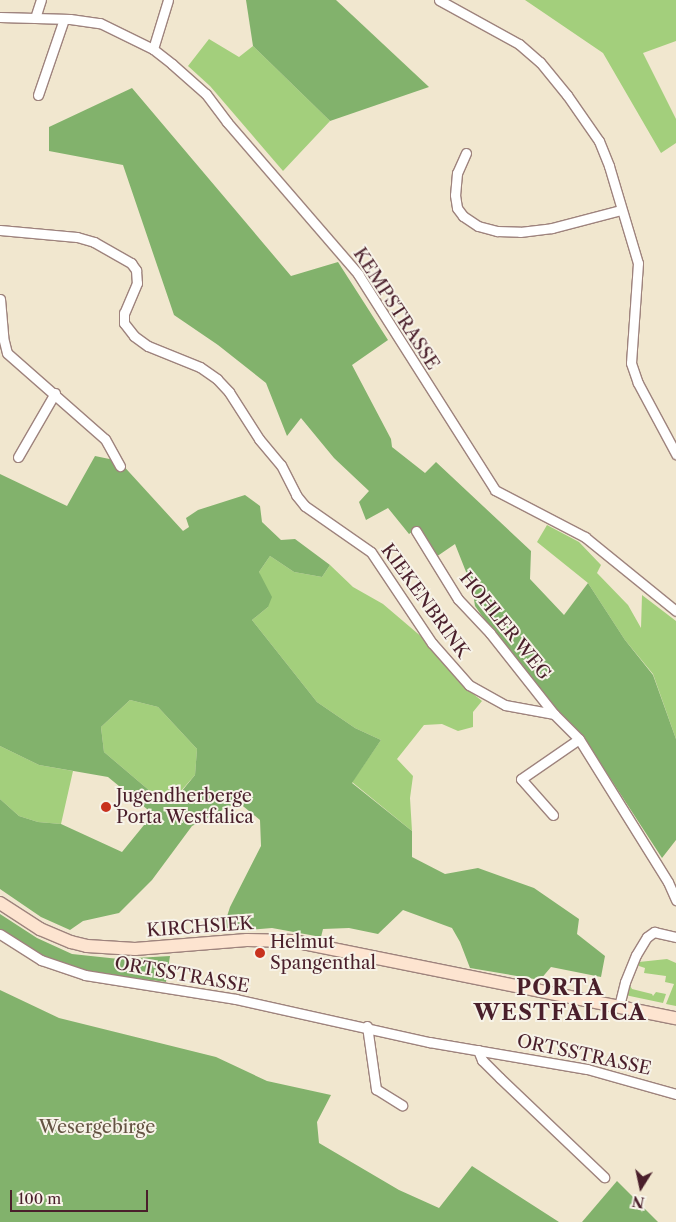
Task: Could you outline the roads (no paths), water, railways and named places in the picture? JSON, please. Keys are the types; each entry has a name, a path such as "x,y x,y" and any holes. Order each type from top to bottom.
{"main road":[{"name":"KIRCHSIEK","path":"0,903 40,929 71,942 87,946 135,949 247,940 293,941 676,1018"}],"street":[{"path":"35,18 41,0"},
{"path":"153,49 168,0"},
{"path":"439,0 519,44 540,62 567,95 599,141 609,166 638,263 631,363 638,383 676,454"},
{"name":"KEMPSTRASSE","path":"0,17 64,19 100,23 153,49 206,94 227,122 358,274 494,490 585,538 676,611"},
{"path":"38,95 64,19"},
{"path":"466,153 457,173 455,195 457,208 463,216 478,226 496,231 528,231 552,228 621,210"},
{"name":"KIEKENBRINK","path":"0,230 77,237 94,242 131,263 136,270 137,283 124,313 124,323 134,336 148,346 200,367 229,392 259,440 282,465 296,495 316,514 356,539 370,552 432,643 469,685 505,705 554,714"},
{"path":"0,300 2,337 7,353 55,393 105,439 120,466"},
{"path":"18,457 55,393"},
{"name":"HOHLER WEG","path":"416,531 458,599 490,633 554,714"},
{"path":"554,714 579,739 668,882 676,900"},
{"path":"553,815 521,778 579,739"},
{"path":"619,1006 624,982 636,955 647,937 654,932 676,937"},
{"name":"ORTSSTRASSE","path":"0,934 41,960 85,975 236,999 367,1026 429,1042 587,1069 676,1094"},
{"path":"367,1026 376,1089 402,1106"},
{"path":"478,1050 482,1060 604,1177"}],"place":[{"name":"Jugendherberge Porta Westfalica","path":"106,807"},
{"name":"Helmut Spangenthal","path":"260,953"}],"district":[{"name":"PORTA WESTFALICA","path":"560,1000"}],"park label":[{"name":"Wesergebirge","path":"97,1127"}]}
